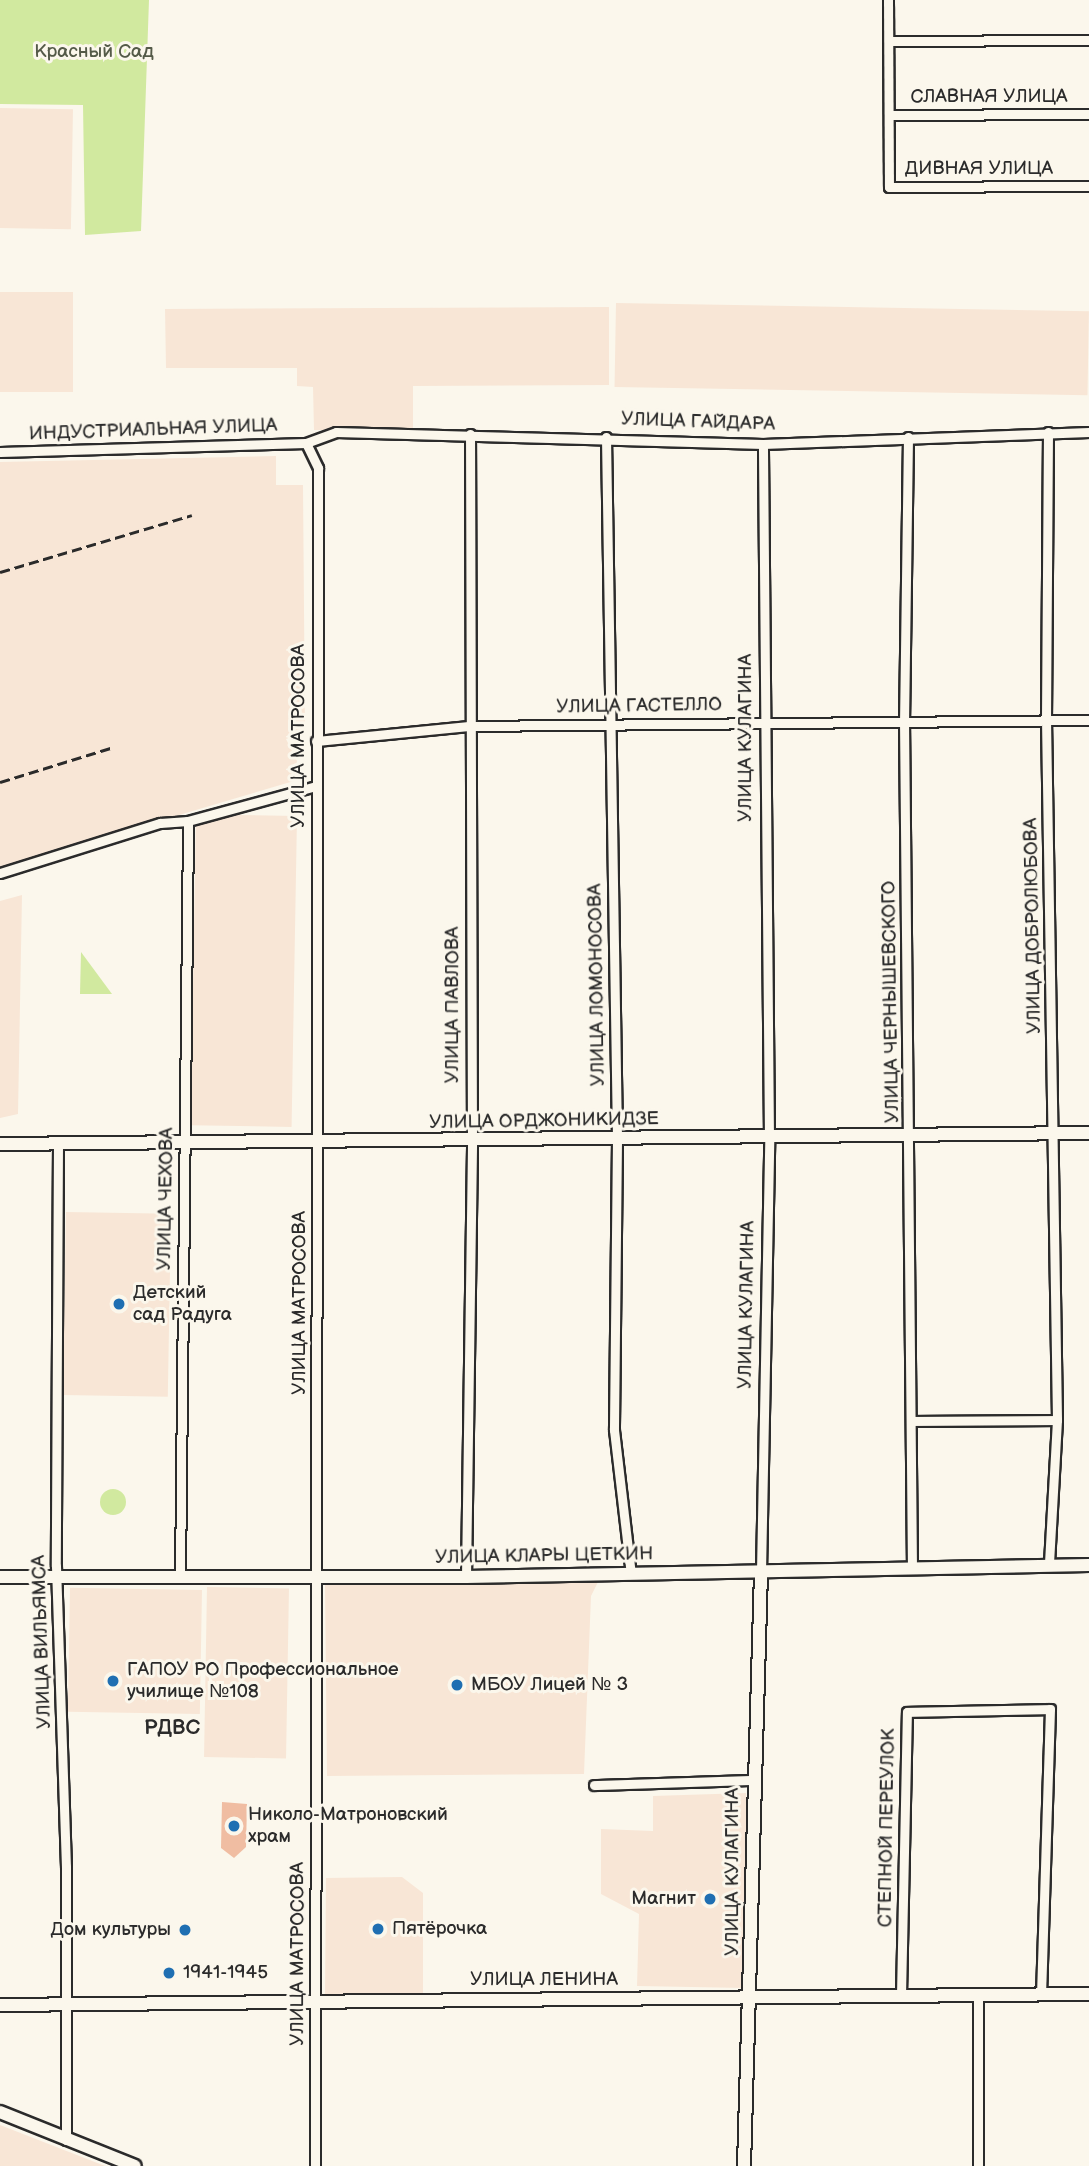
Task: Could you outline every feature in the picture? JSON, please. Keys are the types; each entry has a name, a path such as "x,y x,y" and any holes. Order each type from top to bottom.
{"street":[{"name":"ДИВНАЯ УЛИЦА","path":"888,0 889,187 1089,186"},
{"path":"889,41 1089,40"},
{"name":"СЛАВНАЯ УЛИЦА","path":"889,115 1089,114"},
{"name":"УЛИЦА ГАЙДАРА","path":"306,443 337,432 606,437 763,444 1089,432"},
{"name":"УЛИЦА ДОБРОЛЮБОВА","path":"1048,432 1046,719 1055,1134 1057,1420 1049,1565"},
{"name":"УЛИЦА ПАВЛОВА","path":"466,1577 472,1142 470,434"},
{"name":"УЛИЦА ЛОМОНОСОВА","path":"606,437 617,1140 614,1430 631,1574"},
{"name":"УЛИЦА ЧЕРНЫШЕВСКОГО","path":"908,437 904,720 911,1137 912,1567"},
{"name":"ИНДУСТРИАЛЬНАЯ УЛИЦА","path":"0,452 306,443"},
{"name":"УЛИЦА МАТРОСОВА","path":"306,443 318,468 315,2166"},
{"name":"УЛИЦА КУЛАГИНА","path":"744,2166 751,1996 753,1780 761,1573 769,1138 763,444"},
{"name":"УЛИЦА ГАСТЕЛЛО","path":"316,741 470,726 1089,720"},
{"path":"0,873 160,823 188,821 316,786"},
{"name":"УЛИЦА ЧЕХОВА","path":"180,1577 188,821"},
{"name":"УЛИЦА ОРДЖОНИКИДЗЕ","path":"0,1144 472,1142 1089,1133"},
{"name":"УЛИЦА ВИЛЬЯМСА","path":"58,1144 58,1577 66,2140"},
{"path":"913,1421 1057,1420"},
{"name":"УЛИЦА КЛАРЫ ЦЕТКИН","path":"0,1577 466,1577 1089,1565"},
{"name":"СТЕПНОЙ ПЕРЕУЛОК","path":"901,1995 907,1712 1050,1709 1041,1994"},
{"path":"594,1785 753,1780"},
{"path":"978,1994 978,2166"},
{"name":"УЛИЦА ЛЕНИНА","path":"0,2005 65,2002 1089,1994"},
{"path":"0,2112 135,2166"}],"shaded area":[{"path":"0,108 73,109 71,229 0,228"},
{"path":"0,292 73,292 73,392 0,392"},
{"path":"616,303 1089,311 1087,395 615,387"},
{"path":"609,307 609,385 413,386 413,430 314,430 313,387 297,386 297,368 166,368 165,309"},
{"path":"276,456 276,485 303,485 305,732 286,739 297,761 294,781 0,868 0,462"},
{"path":"196,814 297,816 292,1127 191,1125"},
{"path":"22,895 18,1114 0,1118 0,901"},
{"name":"Детский сад Радуга","path":"66,1212 171,1214 168,1397 63,1395"},
{"name":"МБОУ Лицей № 3","path":"598,1582 591,1596 584,1774 327,1776 325,1585"},
{"path":"207,1587 289,1588 286,1758 204,1757"},
{"path":"70,1588 202,1590 200,1714 68,1712"},
{"path":"746,1793 746,1988 637,1986 639,1914 601,1894 601,1829 653,1831 653,1796"},
{"path":"402,1877 423,1893 423,1993 325,1994 326,1878"},
{"path":"0,2125 105,2166 0,2166"}],"green space":[{"name":"Красный Сад","path":"0,0 149,0 141,231 85,235 83,105 0,104"},
{"path":"81,952 112,994 80,994"},
{"path":"113,1489 122,1493 126,1502 122,1511 113,1515 104,1511 100,1502 104,1493"}],"building":[{"name":"Николо-Матроновский храм","path":"222,1802 247,1804 246,1847 234,1858 221,1848"}],"railway":[{"path":"0,572 192,515"},
{"path":"0,782 114,747"}],"place":[{"name":"Детский сад Радуга","path":"119,1304"},
{"name":"ГАПОУ РО Профессиональное училище №108","path":"113,1681"},
{"name":"МБОУ Лицей № 3","path":"457,1685"},
{"name":"Николо-Матроновский храм","path":"234,1826"},
{"name":"Магнит","path":"710,1899"},
{"name":"Пятёрочка","path":"378,1929"},
{"name":"Дом культуры","path":"185,1930"},
{"name":"1941-1945","path":"169,1973"}],"district":[{"name":"РДВС","path":"172,1728"}]}
